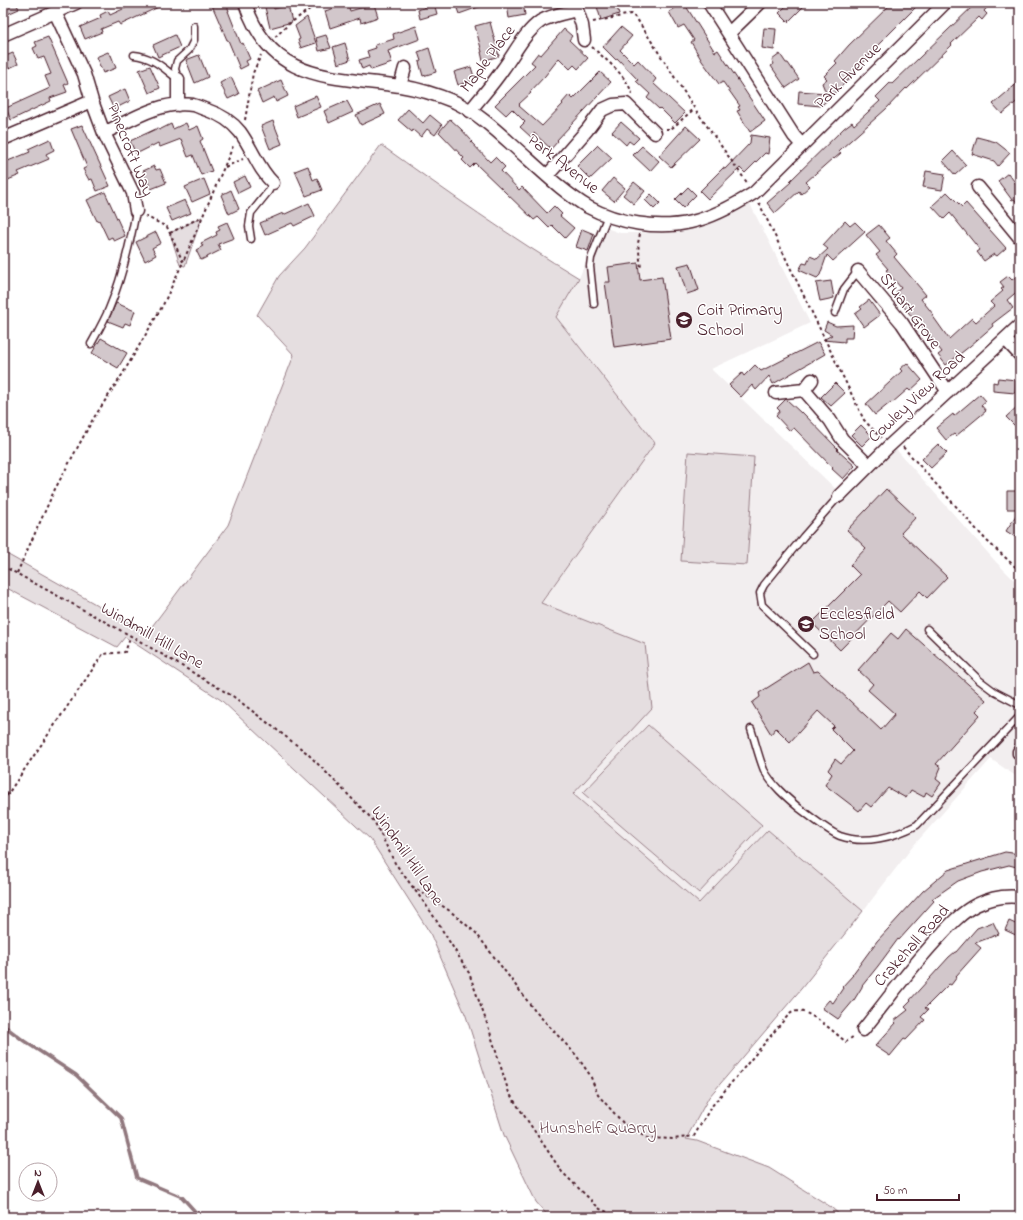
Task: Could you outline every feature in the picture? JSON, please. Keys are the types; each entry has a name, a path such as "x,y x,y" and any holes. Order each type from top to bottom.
{"street":[{"path":"3,35 76,3"},
{"name":"Park Avenue","path":"245,3 249,18 257,32 268,46 288,62 304,70 322,76 349,81 400,86 439,96 455,102 489,125 546,176 582,203 608,215 643,224 667,225 690,222 723,211 754,193 945,3"},
{"path":"709,3 794,136 802,145"},
{"path":"729,33 760,3"},
{"name":"Maple Place","path":"470,111 503,70 518,46 532,28 542,21 576,7 582,25 584,40"},
{"name":"Pinecroft Way","path":"56,12 84,74 104,133 133,194 136,211"},
{"path":"400,86 405,68"},
{"path":"178,79 178,104"},
{"path":"3,139 92,101"},
{"path":"104,133 145,113 165,106 178,104 193,106 223,117 240,131 265,176 273,183"},
{"path":"546,176 587,130 602,110 613,104 626,104 656,133"},
{"path":"978,187 1020,238"},
{"name":"Stuart Grove","path":"858,271 902,323 948,392"},
{"name":"Cowley View Road","path":"839,496 892,443 1020,325"},
{"path":"1005,339 1020,355"},
{"path":"776,393 804,390 812,380"},
{"path":"804,390 830,420 842,439 869,466"},
{"name":"Crakehall Road","path":"863,1030 929,947 957,918 974,905 994,898 1009,896 1020,897"}],"lane":[{"path":"178,79 175,69 177,62 189,50 194,40 194,26"},
{"path":"134,55 151,59 178,79"},
{"path":"251,239 249,226 251,213 268,192 273,183"},
{"path":"91,344 109,309 119,281 132,233 136,211"},
{"path":"594,304 590,266 591,258 608,215"},
{"path":"835,313 844,289 858,271"},
{"path":"813,654 762,605 760,593 764,585 798,543 839,496"},
{"path":"927,629 979,680 995,692 1020,705"},
{"path":"751,729 764,769 772,781 788,799 839,836 857,839 882,838 902,833 916,825 1020,716"},
{"path":"1020,744 1016,754 1020,758"}],"path":[{"path":"582,25 631,14 636,19 694,109 754,193 864,420 892,443 986,540 1020,571"},
{"path":"584,40 622,75 629,84 632,93 626,104"},
{"path":"656,133 671,129 694,109"},
{"path":"224,168 254,155"},
{"path":"136,211 167,227 170,233 202,217"},
{"path":"641,268 638,243 643,224"},
{"path":"17,573 55,490 92,419 122,375 163,305 183,262"},
{"name":"Windmill Hill Lane","path":"3,566 130,636 234,697 307,753 374,821 395,862 431,912 469,973 489,1029 509,1094 562,1172 600,1209 620,1217"},
{"path":"3,801 103,654 125,652 130,636"},
{"path":"411,884 476,933 535,1011 576,1055 590,1075 598,1096 624,1124 648,1138 674,1139 694,1136 711,1107 784,1020 794,1012 803,1011 819,1020 846,1042 863,1030"}],"shaded area":[{"name":"Ecclesfield School","path":"749,202 810,323 711,369 844,497 894,447 996,562 1020,586 1020,779 991,759 914,845 863,911 768,830 699,904 573,794 651,708 541,604 655,443 556,317 579,278 601,226 620,233 656,233 688,229 723,219"}],"green space":[{"name":"Hunshelf Quarry","path":"381,145 503,230 579,278 556,317 655,443 541,603 645,644 652,708 573,794 699,903 768,830 863,911 801,989 709,1097 686,1139 697,1141 769,1168 831,1207 842,1217 549,1217 536,1202 504,1135 466,1016 430,933 370,839 221,700 125,637 117,647 3,586 3,552 147,633 228,525 294,355 257,315 279,276 305,248"},
{"path":"202,217 185,266 180,265 170,233"},
{"path":"688,452 754,457 747,565 681,561"},
{"path":"648,725 762,825 699,893 583,793"}],"building":[{"path":"3,3 16,3 19,9 3,16"},
{"path":"136,3 167,3 120,25 118,22 101,29 102,32 85,39 80,27 101,18 100,15 108,11 110,15"},
{"path":"211,3 226,3 241,44 243,43 250,59 246,61 248,65 240,69"},
{"path":"264,3 273,3 274,9 288,5 292,22 270,28"},
{"path":"425,3 434,3 437,14 420,19 418,10 426,7"},
{"path":"455,3 487,3 487,4 459,14"},
{"path":"523,3 525,15 509,18 507,4"},
{"path":"596,3 616,3 619,14 601,20"},
{"path":"670,3 684,3 715,52 718,50 765,121 750,132 737,111 740,110 738,107 740,106 723,82 719,84 702,61 691,42 694,40 684,25 678,28 669,12 674,9"},
{"path":"789,3 807,3 788,22 779,13"},
{"path":"892,3 920,3 869,54 870,55 844,84 821,106 798,104 799,91 826,93 822,83 827,79 824,76 837,63 835,61 849,45"},
{"path":"976,3 991,3 984,11 987,14 982,20 979,17 907,89 906,88 886,109 842,148 839,151 841,153 834,159 833,158 806,182 810,186 801,194 799,191 775,213 767,203 791,182 790,181 844,128 852,122 854,125 880,101 876,97 890,83 892,84"},
{"path":"348,4 350,11 374,4 378,17 361,23 360,18 330,28 325,11"},
{"path":"307,17 316,43 301,48 298,40 300,39 295,26"},
{"path":"490,22 499,56 483,61 475,26"},
{"path":"416,26 420,39 388,51 392,63 371,70 369,66 362,69 359,60 369,57 367,51 376,48 375,45 394,39 393,34"},
{"path":"621,27 632,36 620,50 634,64 638,60 656,79 653,83 685,113 675,123 647,98 650,94 636,81 638,80 617,58 616,60 603,47"},
{"path":"764,28 776,29 774,50 762,48"},
{"path":"564,29 572,36 569,40 588,58 578,69 574,65 570,69 559,58 530,92 531,93 519,104 519,106 542,126 563,104 562,103 569,95 573,99 600,72 611,82 557,140 558,141 551,149 534,133 531,137 520,127 525,122 512,109 506,115 495,105 535,65 531,62 538,53 541,55"},
{"path":"175,35 180,47 158,57 153,45"},
{"path":"326,35 331,48 319,51 316,38"},
{"path":"48,37 68,83 64,85 67,92 50,98 51,101 11,120 6,108 50,88 45,76 51,74 44,57 38,59 33,48 37,46 35,42"},
{"path":"345,43 350,60 338,64 333,47"},
{"path":"429,48 436,72 423,76 418,52"},
{"path":"108,52 111,55 116,68 103,73 96,57"},
{"path":"13,53 18,64 3,71 3,57"},
{"path":"780,54 799,79 786,88 771,66 774,64 772,60"},
{"path":"199,55 208,77 195,83 186,60"},
{"path":"150,66 160,88 149,93 139,70"},
{"path":"471,67 475,80 458,85 454,72"},
{"path":"231,77 239,94 228,99 220,83"},
{"path":"281,80 288,96 276,102 274,97 262,103 257,91"},
{"path":"1020,81 1020,99 1002,114 993,104"},
{"path":"125,89 130,101 114,109 108,97"},
{"path":"316,96 321,107 297,117 293,106"},
{"path":"347,101 353,112 329,123 324,111"},
{"path":"380,104 385,114 361,125 356,115"},
{"path":"408,109 423,123 430,115 442,125 435,135 427,129 421,137 413,130 412,132 398,120"},
{"path":"450,119 461,129 490,162 495,157 505,167 501,171 519,190 522,187 547,213 554,206 562,214 560,216 574,228 565,238 552,225 549,228 538,217 534,220 475,163 470,168 462,160 464,158 439,132"},
{"path":"273,121 282,144 270,149 261,126"},
{"path":"621,122 639,138 633,144 629,141 626,145 612,132"},
{"path":"186,123 189,130 198,126 203,139 200,141 212,171 201,175 193,155 188,157 181,139 160,147 158,143 136,154 130,141 158,128 159,130 171,124 173,129"},
{"path":"82,125 110,186 97,191 92,179 89,180 83,169 87,167 71,129"},
{"path":"686,126 700,139 671,167 659,156"},
{"path":"751,135 770,138 768,154 765,153 745,173 740,168 708,199 700,191 723,168 725,169 750,143"},
{"path":"977,137 996,142 1010,153 998,166 994,161 972,154"},
{"path":"50,139 54,150 46,154 49,159 18,172 20,175 3,182 3,163 30,152 28,149"},
{"path":"598,145 612,158 590,179 577,166"},
{"path":"642,146 659,161 650,171 633,155"},
{"path":"953,151 966,165 955,175 943,161"},
{"path":"154,166 156,170 160,169 166,183 151,189 143,171"},
{"path":"308,166 313,180 317,178 322,190 306,196 295,171"},
{"path":"926,171 945,174 942,190 923,187"},
{"path":"1008,173 1020,189 1020,206 1014,199 1012,200 998,181"},
{"path":"245,176 250,187 238,193 233,182"},
{"path":"613,178 625,188 614,201 602,191"},
{"path":"204,179 210,194 192,202 185,187"},
{"path":"634,182 645,191 634,204 623,195"},
{"path":"688,187 696,195 683,208 675,200"},
{"path":"231,190 239,209 229,214 221,195"},
{"path":"105,192 125,236 114,241 112,237 108,239 87,200"},
{"path":"947,192 962,207 966,203 1006,248 997,256 994,254 984,261 977,252 980,250 950,213 944,219 932,206"},
{"path":"651,194 660,203 654,209 645,200"},
{"path":"185,200 191,213 172,221 166,208"},
{"path":"309,203 315,216 294,226 292,223 265,235 260,223 283,213 283,215"},
{"path":"845,221 850,226 855,222 865,232 833,261 827,255 820,275 817,278 799,270 803,263 807,264 810,256 817,259 828,249 823,245"},
{"path":"227,222 234,238 218,244 221,250 201,260 196,250 203,246 201,243 217,235 216,232 220,230 218,226"},
{"path":"879,225 890,238 886,241 897,254 894,257 926,295 921,299 933,314 932,315 949,339 972,318 976,322 994,306 990,302 1003,291 1001,289 1004,287 1000,282 1008,276 1012,280 1020,273 1020,289 1007,300 1013,308 992,324 993,326 946,365 938,355 942,352 918,321 916,322 901,303 903,301 896,292 901,288 876,255 880,252 866,235"},
{"path":"582,229 594,234 588,251 576,247"},
{"path":"156,232 161,243 152,248 156,255 145,261 136,242"},
{"path":"638,263 640,280 662,277 671,339 614,347 605,282 610,282 608,267"},
{"path":"690,263 699,290 687,294 678,266"},
{"path":"831,281 834,298 820,301 816,283"},
{"path":"869,300 880,315 864,327 855,314 862,309 860,307"},
{"path":"116,303 135,311 130,325 125,323 123,327 108,321"},
{"path":"827,322 836,326 853,325 852,338 845,338 845,342 823,340 832,335 824,330"},
{"path":"101,338 127,353 118,368 92,353"},
{"path":"818,342 825,354 773,384 769,376 756,390 752,385 741,397 729,385 742,373 744,376 755,365 761,371"},
{"path":"907,363 922,380 910,391 908,389 875,415 866,404 902,371 900,369"},
{"path":"998,378 1016,380 1015,393 993,391 993,382 997,383"},
{"path":"835,383 845,393 831,406 821,397"},
{"path":"980,394 986,401 981,405 986,411 956,436 954,434 946,440 936,428 953,414 954,416"},
{"path":"786,399 801,413 802,412 838,449 837,450 855,466 843,479 794,428 790,431 776,416 780,411 777,408"},
{"path":"1020,404 1020,431 1006,417"},
{"path":"861,425 872,436 862,446 851,435"},
{"path":"938,444 947,453 931,468 922,459"},
{"path":"886,489 916,517 901,533 947,577 927,598 920,591 900,612 888,601 840,650 812,623 860,575 850,565 866,548 847,530"},
{"path":"1007,491 1020,491 1020,509 1007,509"},
{"path":"1020,509 1020,540 1006,531"},
{"path":"906,629 986,700 976,711 980,715 936,764 941,767 936,779 941,783 932,796 926,792 924,797 911,790 906,798 888,788 871,807 866,803 859,811 825,785 832,774 828,770 835,759 841,764 853,751 831,729 834,726 818,711 790,742 776,728 771,734 752,703 760,697 759,693 808,662 813,672 818,671 881,730 895,714 868,690 873,684 858,670 891,633 898,639"},
{"path":"1005,852 1020,854 1020,868 1009,865 982,872 958,881 932,899 934,901 899,940 898,939 862,986 854,1000 838,1019 822,1008 829,1000 833,1003 843,988 842,987 853,975 877,941 923,891 948,870"},
{"path":"1009,921 1020,926 1020,937 1005,930"},
{"path":"993,922 999,934 975,943 981,948 956,976 957,977 951,985 949,984 925,1008 928,1010 921,1017 925,1020 906,1040 904,1039 890,1056 875,1046 896,1023 894,1021 908,1010 905,1007 911,1001 910,1000 949,957 956,952 977,928"}],"waterway":[{"path":"3,1025 24,1041 76,1075 121,1118 137,1178 182,1197 200,1217"}],"place":[{"name":"Coit Primary School","path":"684,320"},
{"name":"Ecclesfield School","path":"806,624"}]}
